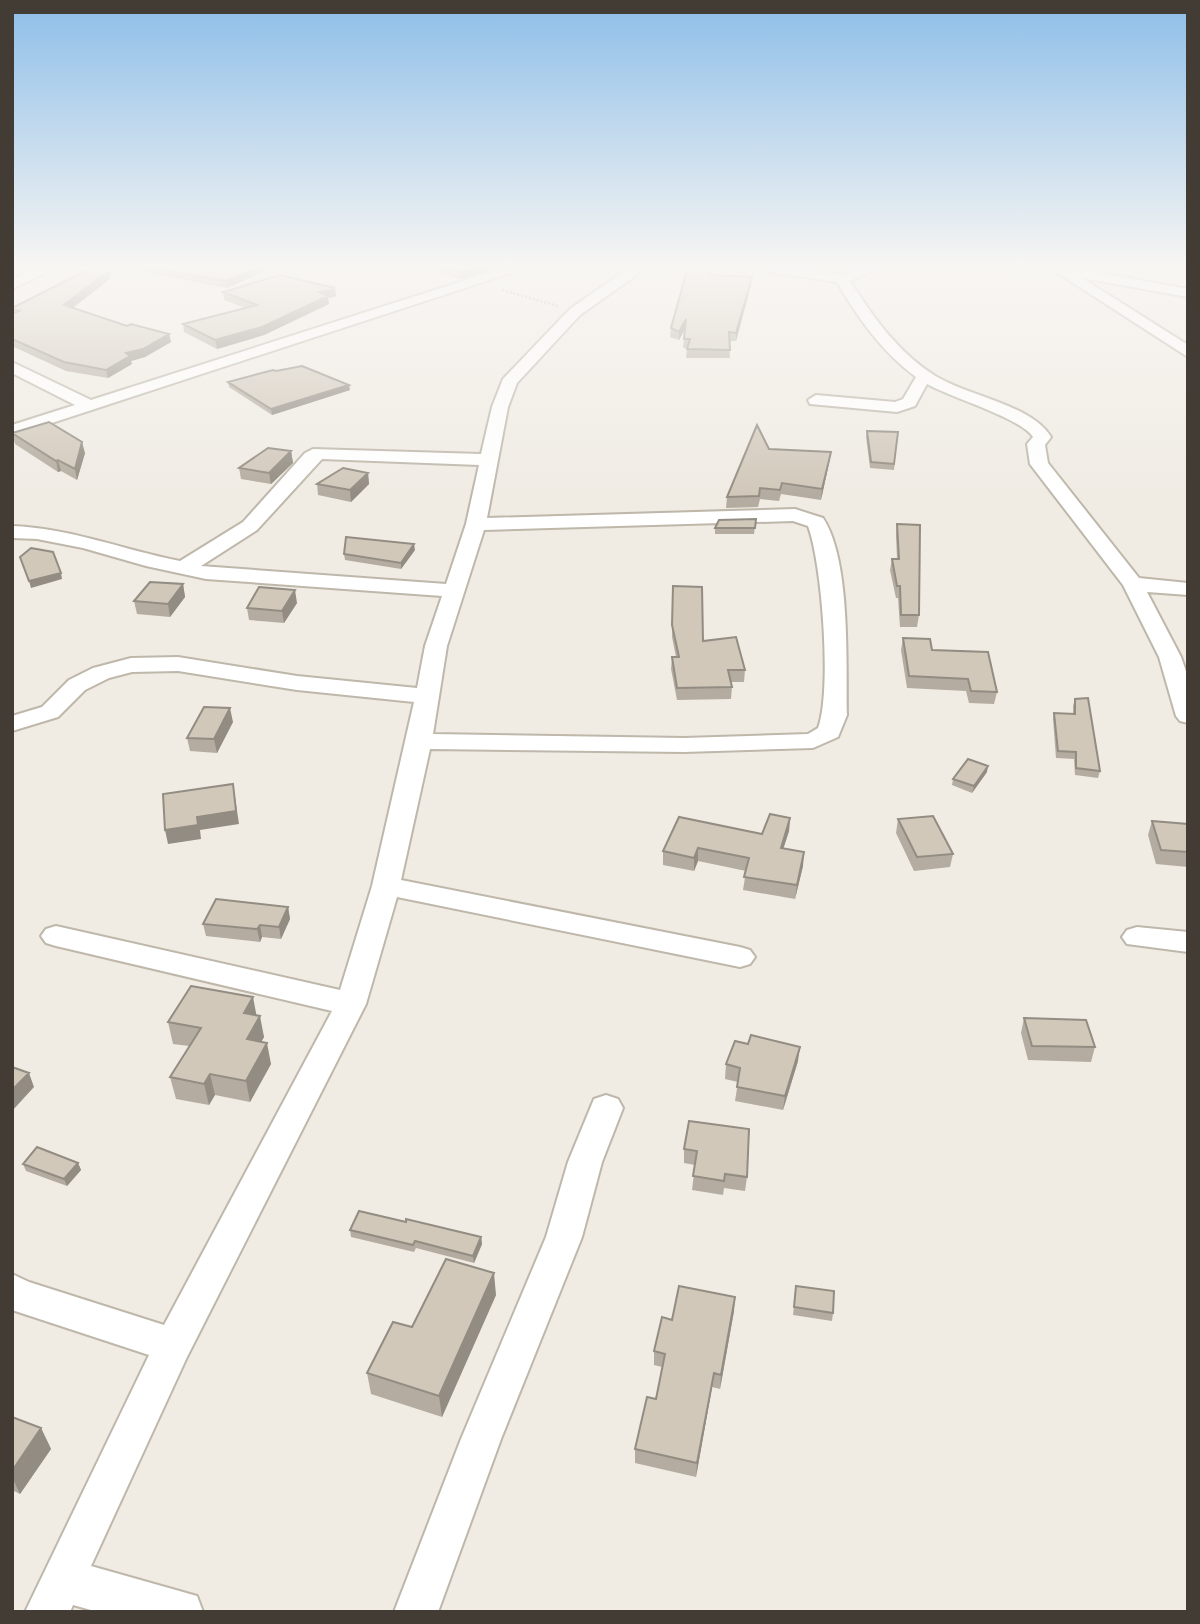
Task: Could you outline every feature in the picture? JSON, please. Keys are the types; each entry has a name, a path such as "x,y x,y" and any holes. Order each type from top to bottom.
{"street":[{"path":"12,431 290,342"},
{"path":"181,1612 55,1596 173,1345 351,1004 386,886 419,741 436,646 476,524 500,407 509,382 547,342"},
{"path":"887,342 924,376 978,403 1023,419 1039,429 1042,436 1036,444 1039,464 1133,584 1179,658 1188,716"},
{"path":"1172,342 1188,352"},
{"path":"12,367 89,406"},
{"path":"816,400 897,407 909,402 924,376"},
{"path":"182,569 250,526 311,457 319,453 489,460"},
{"path":"419,741 684,745 813,741 829,732 835,716 831,596 822,533 816,522 795,515 476,524"},
{"path":"12,532 37,533 86,542 182,569 455,590"},
{"path":"1133,584 1188,589"},
{"path":"12,724 50,712 77,685 102,673 131,665 178,664 297,684 426,696"},
{"path":"386,886 740,957"},
{"path":"56,936 351,1004"},
{"path":"1137,937 1188,942"},
{"path":"416,1612 481,1439 564,1237 585,1162 606,1108"},
{"path":"14,1294 173,1345"}],"building":[{"path":"18,342 156,342 143,349 126,353 130,356 106,370 64,362"},
{"path":"689,342 730,342 730,350 687,349"},
{"path":"302,366 349,385 271,409 228,382 273,370"},
{"path":"49,422 82,442 75,469 56,461 12,433"},
{"path":"757,425 769,449 831,452 822,489 782,483 780,490 760,488 759,496 727,497"},
{"path":"867,431 898,432 894,464 871,462"},
{"path":"268,448 291,451 269,473 239,468"},
{"path":"343,468 368,473 350,490 317,484"},
{"path":"756,519 755,528 715,528 719,520"},
{"path":"897,524 920,525 919,615 901,615 900,586 897,586 892,559 899,559"},
{"path":"346,537 414,544 401,563 344,554"},
{"path":"31,548 53,552 61,573 29,581 20,557"},
{"path":"150,582 183,584 168,604 134,601"},
{"path":"673,586 702,587 703,641 736,637 745,670 728,670 732,687 677,688 672,657 679,657 672,625"},
{"path":"259,587 295,590 282,611 247,608"},
{"path":"903,638 930,639 932,650 988,652 997,692 971,691 968,679 909,676"},
{"path":"1088,698 1100,771 1076,768 1076,752 1058,751 1054,713 1075,714 1075,699"},
{"path":"204,707 230,708 214,739 187,738"},
{"path":"968,759 988,766 974,786 953,779"},
{"path":"233,784 236,811 197,817 198,825 165,830 163,794"},
{"path":"770,814 790,818 781,848 804,852 797,885 744,877 749,858 698,848 694,858 663,851 679,817 762,834"},
{"path":"933,816 953,854 917,857 898,819"},
{"path":"1152,821 1188,824 1188,852 1161,850"},
{"path":"216,899 288,907 279,927 260,925 257,929 203,924"},
{"path":"191,986 253,997 244,1013 260,1016 247,1039 267,1043 246,1081 210,1074 204,1084 170,1077 201,1028 168,1022"},
{"path":"1024,1018 1086,1020 1095,1047 1032,1046"},
{"path":"751,1035 800,1047 785,1096 737,1087 740,1068 726,1064 735,1041 748,1044"},
{"path":"12,1067 29,1073 12,1090"},
{"path":"689,1121 749,1129 747,1177 725,1174 724,1181 693,1176 697,1151 684,1149"},
{"path":"37,1147 78,1163 64,1179 23,1164"},
{"path":"359,1211 481,1237 473,1256 415,1241 413,1245 350,1230"},
{"path":"446,1259 494,1273 439,1396 367,1373 393,1322 412,1327"},
{"path":"679,1286 735,1297 721,1375 714,1373 697,1463 635,1449 647,1397 656,1399 665,1354 654,1351 662,1317 672,1320"},
{"path":"796,1286 834,1291 833,1313 794,1307"},
{"path":"12,1417 41,1428 12,1471"}]}
